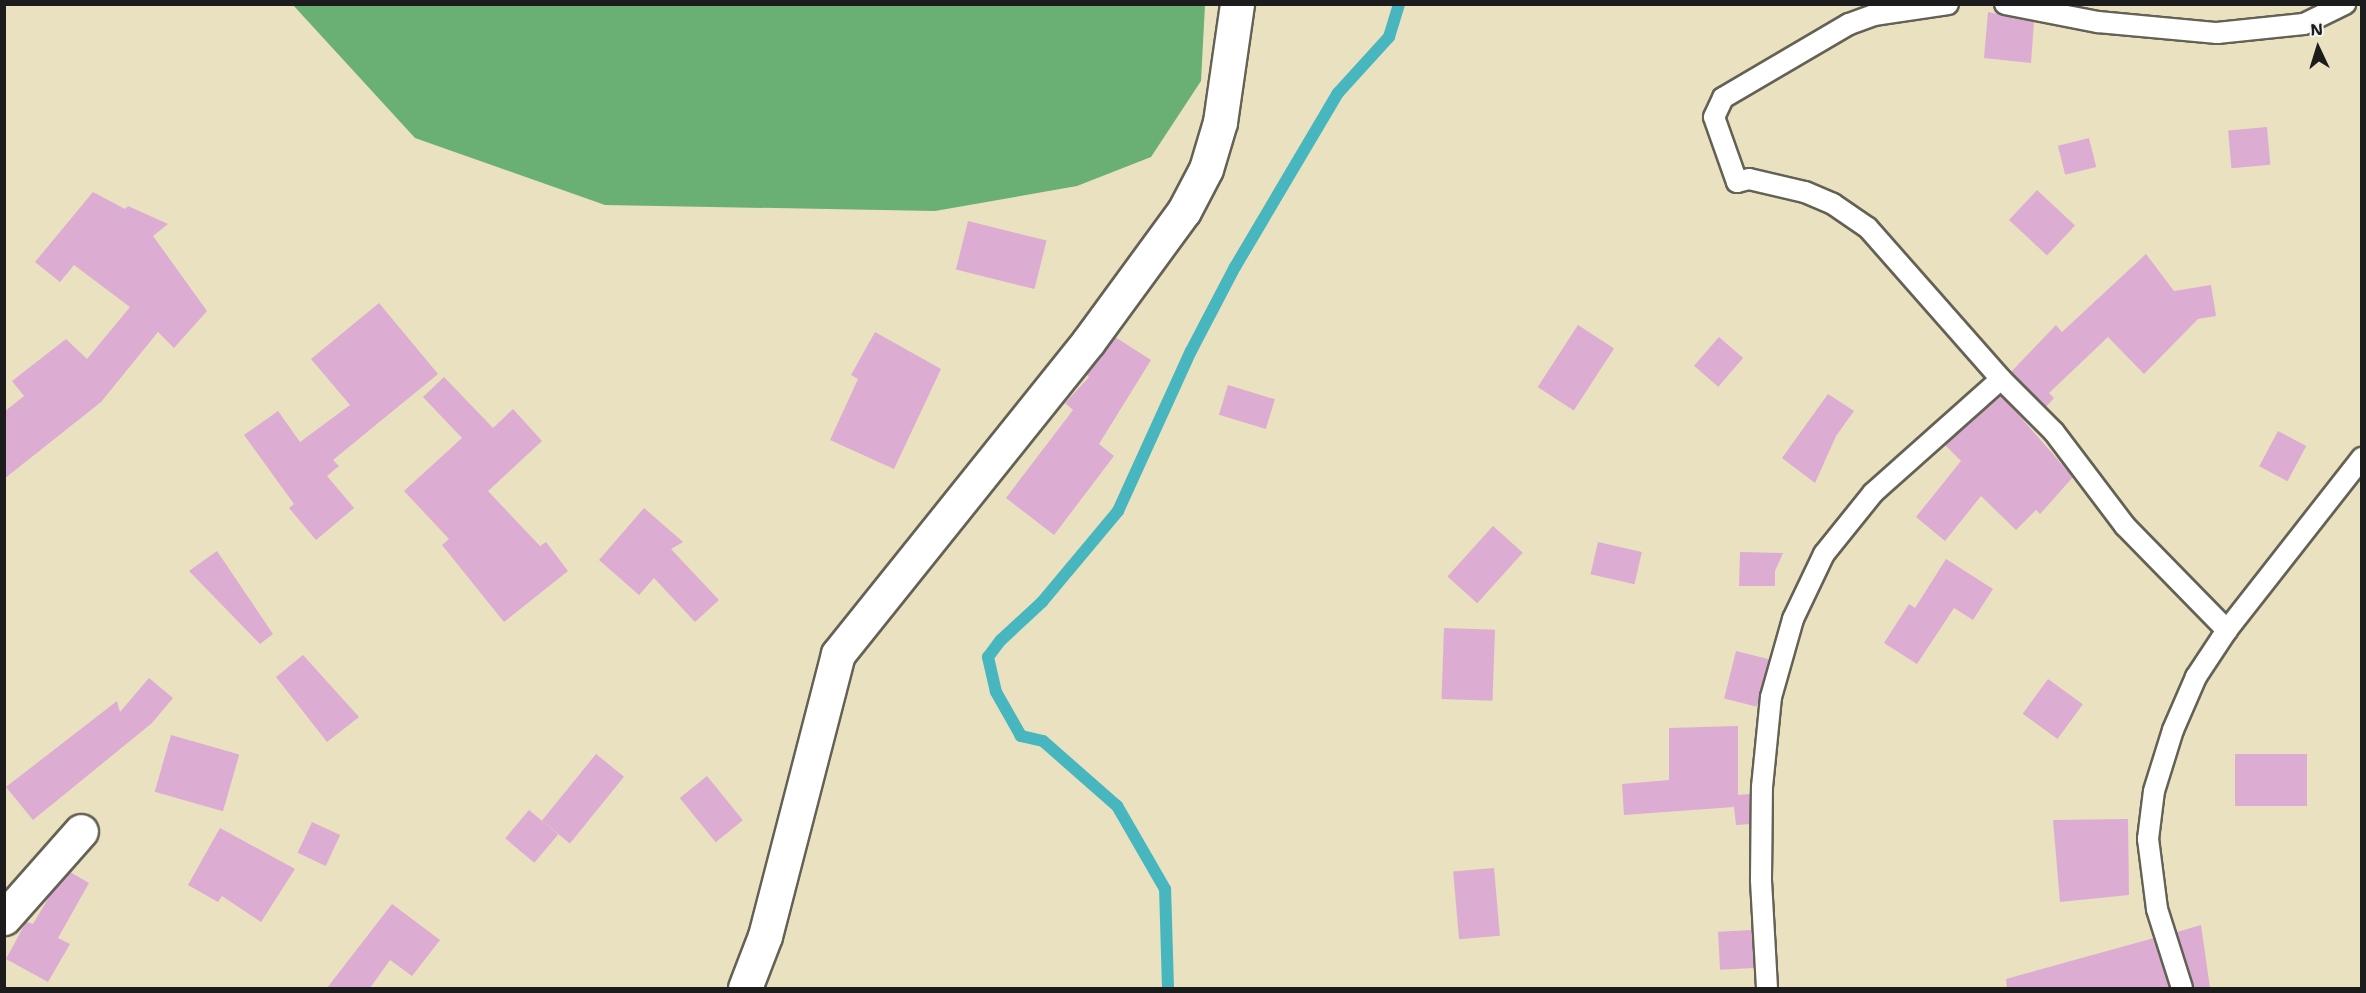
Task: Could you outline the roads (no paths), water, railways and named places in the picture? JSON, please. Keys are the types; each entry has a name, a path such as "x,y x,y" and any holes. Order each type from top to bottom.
{"street":[{"path":"745,988 765,936 838,654 1088,342 1184,211 1206,169 1220,122 1237,4"},
{"path":"4,918 81,831"}],"lane":[{"path":"1948,4 1874,15 1832,32 1723,98 1714,117 1737,182 1749,179 1805,192 1833,204 1868,228 2001,379 2054,432 2125,526 2227,630"},
{"path":"2005,4 2098,22 2217,33 2304,24 2345,4"},
{"path":"1767,988 1762,787 1771,697 1793,619 1824,554 1873,493 2001,379"},
{"path":"2182,988 2157,909 2148,839 2154,791 2173,730 2196,677 2227,630 2361,458"}],"waterway":[{"path":"1168,988 1165,889 1117,806 1043,741 1021,736 996,692 988,657 1001,640 1042,602 1118,511 1191,351 1235,267 1338,93 1389,37 1399,4"}]}
